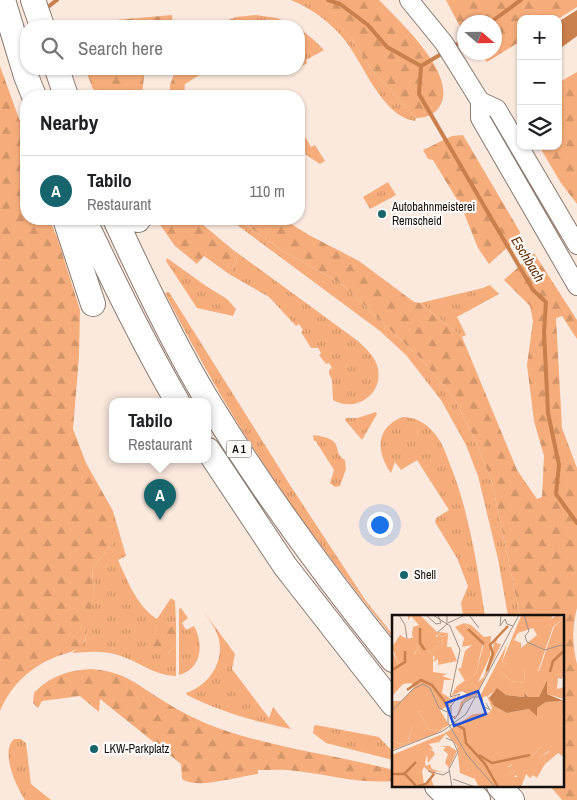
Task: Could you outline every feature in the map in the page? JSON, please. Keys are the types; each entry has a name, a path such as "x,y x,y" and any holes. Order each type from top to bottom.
{"highway":[{"path":"3,0 20,56"},
{"path":"33,0 40,20"},
{"path":"26,75 32,90"},
{"path":"59,75 64,90"},
{"path":"67,225 93,304"},
{"path":"87,225 152,358 175,398"},
{"name":"A 1","path":"132,225 167,326 206,398"},
{"name":"A 1","path":"211,406 256,477 308,552 392,659"},
{"name":"A 1","path":"211,455 285,566 392,703"},
{"path":"439,788 451,800"},
{"path":"467,788 478,800"},
{"path":"501,788 512,800"},
{"path":"519,788 526,800"}],"main road":[{"path":"414,3 444,43 480,101 480,118 577,286"},
{"path":"480,101 497,109 577,245"}],"green space":[{"path":"291,0 306,0 325,12 352,39 372,70 416,118 415,121 403,117 383,99 351,49 332,26 313,11"},
{"path":"306,0 379,0 423,48 433,63 440,77 443,91 441,104 437,110 427,116 416,118 372,70 352,39 325,13"},
{"path":"446,0 577,0 577,7 562,16 517,15 517,43 502,53 502,15 457,15 457,21"},
{"path":"172,15 172,20 115,20"},
{"path":"256,15 282,20 228,20 236,17"},
{"path":"305,33 324,50 306,60 307,63 305,64"},
{"path":"0,66 20,121 20,225 52,225 80,310 79,357 73,429 86,463 113,511 113,543 92,569 94,592 88,626 82,645 76,650 48,660 31,671 16,685 0,711"},
{"path":"577,72 577,204 561,183 541,150 562,150 562,81"},
{"path":"87,75 144,75 143,90 94,90"},
{"path":"174,75 199,75 185,84 184,90 170,90"},
{"path":"487,115 496,122 563,236 559,239"},
{"path":"463,135 520,232 519,237 489,264 478,248 462,208 433,160 428,159 423,150 452,136"},
{"path":"305,136 311,147 315,145 325,161 320,164 305,154"},
{"path":"388,182 396,195 370,209 363,197"},
{"path":"160,225 203,225 232,249 237,260 229,274 204,256 197,264 175,246"},
{"path":"237,225 246,225 280,249 343,285 422,360 454,398 475,440 492,482 520,615 508,615 498,559 478,476 466,445 441,400 406,355 380,331"},
{"path":"246,225 293,225 359,261 414,302 420,303 462,337 517,470 537,499 542,497 544,456 534,421 527,365 533,321 530,306 504,280 534,253 577,320 577,339 562,316 556,318 562,428 577,468 577,608 573,636 577,664 577,800 562,800 552,788 564,788 564,615 520,615 492,482 475,440 454,398 422,360 343,285 280,249"},
{"path":"232,249 358,341 367,350 373,357 378,369 376,387 372,394 358,403 341,403 333,400 332,380 329,374 329,370 332,368 329,363 326,364 319,355 321,353 318,348 311,348 301,332 303,330 299,324 296,326 269,297 229,274 237,260"},
{"path":"167,258 227,299 236,309 233,316 197,308 166,261"},
{"path":"490,285 499,294 457,317 466,335 462,337 420,303 483,288"},
{"path":"169,292 290,485 366,601 392,634 392,637 311,532 252,447 165,293"},
{"path":"376,412 377,414 362,440 345,420 346,418 357,418"},
{"path":"403,417 419,420 438,438 444,450 456,480 467,518 485,615 463,615 461,603 468,586 457,558 435,522 436,518 449,510 417,460 401,470 395,462 391,473 386,465 381,449 381,441 387,427"},
{"path":"313,435 332,440 340,456 345,460 346,469 340,486 335,487 330,483 334,470 315,440 314,442"},
{"path":"113,511 126,556 118,560 129,585 139,600 150,614 157,619 171,598 175,601 176,623 166,622 168,653 176,645 176,676 161,674 112,653 72,653 85,641 94,591 92,569 113,543"},
{"path":"181,608 188,618 182,623 186,630 194,626 200,648 196,662 187,672 179,675 179,609"},
{"path":"204,612 235,654 232,669 269,718 273,707 291,729 238,715 187,695 186,693 201,685 213,672 219,657 218,636"},
{"path":"166,622 176,623 176,645 163,655 151,648 150,638 152,631 157,625"},
{"path":"92,669 114,673 140,686 179,710 212,726 238,735 392,770 392,781 357,780 287,770 258,770 258,774 208,783 189,782 182,779 181,764 100,699 99,712 80,696 42,701 38,708 33,703 34,693 40,687 53,678 75,671"},
{"path":"314,726 379,737 392,751 392,760 326,743 313,733"},
{"path":"14,739 21,739 26,743 31,784 51,800 25,800 14,778 9,760 10,745"}],"shaded area":[{"path":"577,10 577,36 562,47 562,19"}],"waterway":[{"path":"44,10 57,0"},
{"path":"328,0 340,4 368,25 387,47 421,66"},
{"name":"Eschbach","path":"501,15 521,0"},
{"name":"Eschbach","path":"451,48 457,44"},
{"name":"Eschbach","path":"443,53 421,66 419,94 533,290 546,302 544,332 548,413 559,465 556,494 577,523"}],"place":[{"name":"Autobahnmeisterei Remscheid","path":"382,214"},
{"name":"Tabilo","path":"160,520"},
{"name":"Shell","path":"404,575"},
{"name":"LKW-Parkplatz","path":"94,749"}]}
